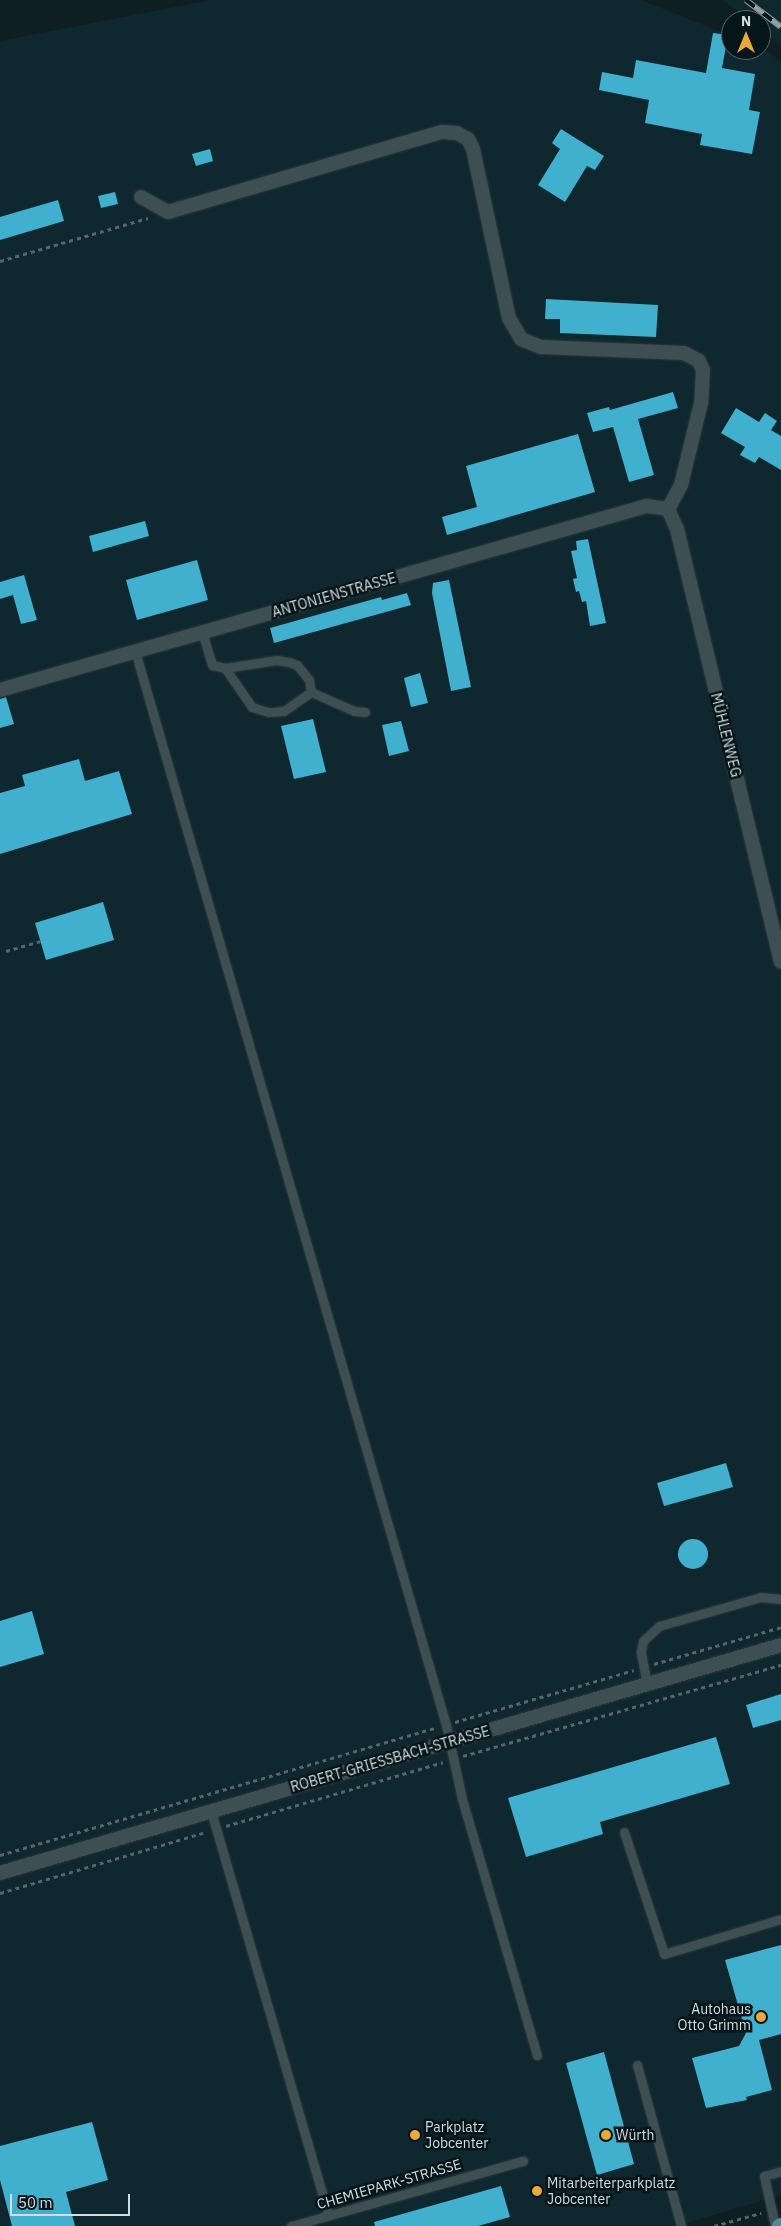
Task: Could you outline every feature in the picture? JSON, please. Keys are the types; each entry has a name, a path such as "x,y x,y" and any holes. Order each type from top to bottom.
{"street":[{"path":"140,197 168,212 442,132 462,136 473,149 509,318 521,339 540,347 684,353 699,361 703,370 700,403 681,485 668,509"},
{"name":"ANTONIENSTRASSE","path":"0,690 628,511 647,506 668,509"},
{"name":"MÜHLENWEG","path":"668,509 677,529 781,962"},
{"name":"ROBERT-GRIESSBACH-STRASSE","path":"0,1873 781,1645"}],"lane":[{"path":"202,632 212,665 225,668 255,661 289,662 297,665 309,680 310,692"},
{"path":"135,651 446,1725 453,1760 537,2055"},
{"path":"225,668 252,708 268,712 284,711 310,692"},
{"path":"310,692 354,711 365,712"},
{"path":"647,1684 643,1667 643,1641 658,1626 760,1597 781,1599"},
{"path":"211,1811 328,2215"},
{"path":"624,1832 664,1954 781,1919"},
{"path":"637,2065 681,2226"},
{"name":"CHEMIEPARK-STRASSE","path":"291,2226 522,2162"},
{"path":"775,2226 764,2176 781,2171"}],"path":[{"path":"0,261 168,212"},
{"path":"6,952 40,941"},
{"path":"0,1856 781,1627"},
{"path":"0,1893 781,1665"},
{"path":"714,2226 770,2210"}],"shaded area":[{"path":"211,0 641,0 721,32 721,60 771,60 771,54 781,61 781,2195 676,2226 0,2226 0,41"},
{"path":"722,0 781,0 781,46 771,38 771,10 736,10"}],"building":[{"path":"713,33 721,34 721,60 723,60 722,68 755,74 749,110 760,112 752,154 700,145 702,134 645,123 649,100 599,90 602,72 633,78 636,60 706,73"},
{"path":"561,129 604,156 595,170 587,166 565,202 538,185 560,149 552,143"},
{"path":"210,149 213,161 196,166 192,154"},
{"path":"115,192 118,204 101,208 98,196"},
{"path":"58,200 64,221 0,240 0,217"},
{"path":"546,299 658,305 656,337 560,333 560,319 545,319"},
{"path":"673,392 678,408 638,419 654,475 629,482 613,427 593,432 587,413 609,407 610,410"},
{"path":"736,408 759,422 765,413 777,421 771,430 781,436 781,470 759,457 755,463 740,455 745,447 721,433"},
{"path":"578,434 595,492 447,535 442,517 477,507 466,466"},
{"path":"145,521 149,536 93,552 89,536"},
{"path":"588,539 606,623 590,626 586,601 582,602 579,591 576,592 573,579 577,578 571,551 577,550 576,541"},
{"path":"197,560 208,600 137,620 126,580"},
{"path":"24,575 37,620 21,624 13,595 0,599 0,582"},
{"path":"449,580 471,687 451,691 432,593 433,583"},
{"path":"407,593 411,605 274,643 270,628 381,597 382,600"},
{"path":"420,673 428,703 411,707 404,678"},
{"path":"6,697 14,724 0,728 0,699"},
{"path":"313,719 326,772 294,779 281,726"},
{"path":"401,721 409,751 389,756 382,725"},
{"path":"79,759 85,781 119,771 132,814 0,854 0,793 25,786 22,775"},
{"path":"103,902 114,940 46,960 35,923"},
{"path":"726,1463 733,1487 664,1506 657,1483"},
{"path":"693,1539 704,1543 708,1554 704,1565 693,1569 682,1565 678,1554 682,1543"},
{"path":"32,1611 44,1654 0,1667 0,1621"},
{"path":"781,1694 781,1720 753,1728 746,1705"},
{"path":"716,1737 730,1784 600,1822 603,1834 526,1857 508,1798"},
{"name":"Autohaus Otto Grimm","path":"781,1945 781,2034 759,2040 772,2090 746,2097 747,2100 706,2108 692,2058 739,2046 746,2033 725,1960"},
{"name":"Würth","path":"604,2052 634,2164 597,2175 566,2063"},
{"path":"92,2122 108,2180 66,2192 75,2226 12,2226 0,2180 0,2146"},
{"path":"501,2186 510,2217 478,2226 375,2226 374,2222"}],"railway":[{"path":"746,0 781,27"}],"place":[{"name":"Autohaus Otto Grimm","path":"761,2017"},
{"name":"Parkplatz Jobcenter","path":"415,2135"},
{"name":"Würth","path":"606,2135"},
{"name":"Mitarbeiterparkplatz Jobcenter","path":"537,2191"}]}
